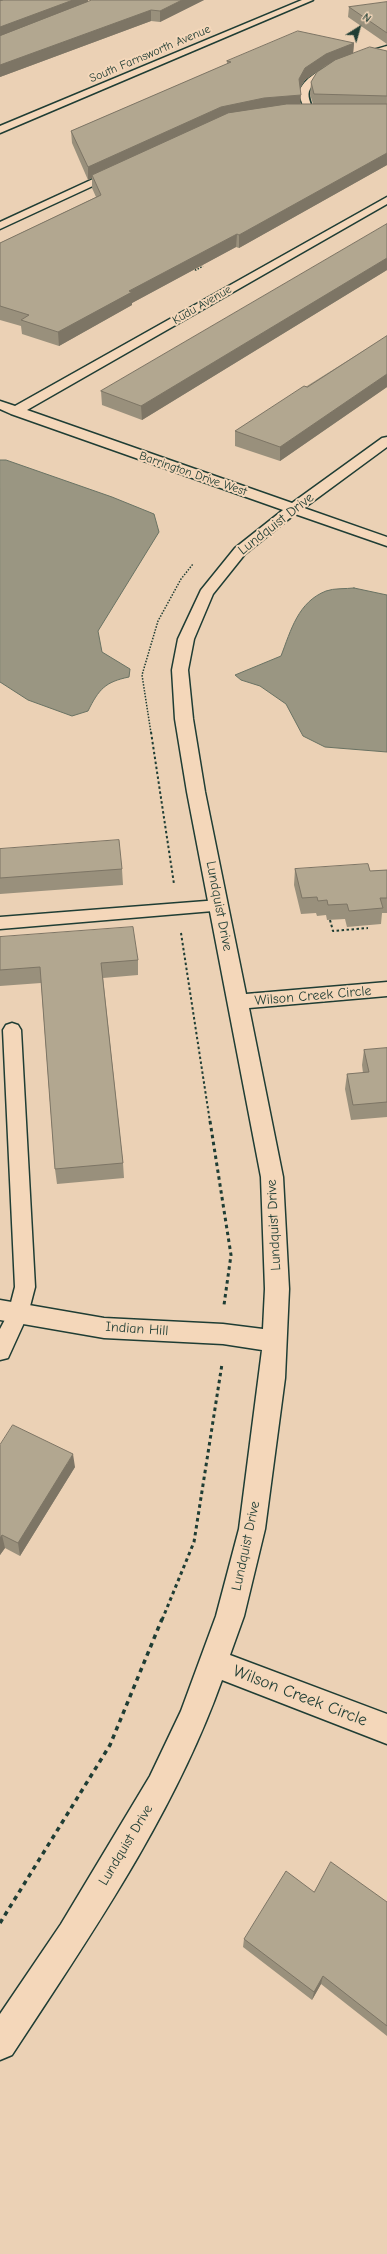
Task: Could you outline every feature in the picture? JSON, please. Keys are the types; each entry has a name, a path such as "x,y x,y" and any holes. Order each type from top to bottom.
{"street":[{"name":"South Farnsworth Avenue","path":"0,130 309,0"},
{"path":"308,110 304,90 314,79 352,60 387,49"},
{"path":"294,111 321,110"},
{"path":"0,226 130,164"},
{"name":"Kudu Avenue","path":"16,411 387,200"},
{"name":"Barrington Drive West","path":"0,405 387,542"},
{"name":"Lundquist Drive","path":"0,2043 72,1935 161,1787 194,1717 214,1663 230,1616 252,1529 272,1378 275,1341 277,1289 272,1178 196,792 184,719 180,670 186,639 206,593 240,551 293,509 387,441"},
{"name":"Wilson Creek Circle","path":"238,1002 387,989"},
{"name":"Indian Hill","path":"9,1312 104,1328 223,1334 275,1341"},
{"name":"Wilson Creek Circle","path":"214,1663 387,1729"}],"lane":[{"path":"0,923 219,906"},
{"path":"0,1351 9,1312 26,1288 12,1030"}],"path":[{"path":"188,267 196,270 203,266"},
{"path":"330,920 333,931 368,928"},
{"path":"0,1923 3,1921 110,1745 194,1542 222,1363"}],"shaded area":[{"path":"0,460 6,460 112,497 154,514 159,532 98,631 102,652 130,669 129,677 108,684 99,692 88,711 72,716 28,700 0,682"},
{"path":"354,588 387,595 387,752 325,747 303,736 286,704 260,686 241,680 235,675 281,656 288,636 297,618 302,610 316,596 329,590"}],"building":[{"path":"73,0 0,27 0,1"},
{"path":"92,0 182,0 160,11 151,10 0,65 0,36"},
{"path":"387,2 387,33 349,7"},
{"path":"298,31 354,43 326,54 305,68 299,79 301,95 264,98 221,107 88,167 71,131 231,62 227,61"},
{"path":"370,47 387,51 387,96 314,94 311,82 317,72 335,60"},
{"path":"287,104 387,104 387,153 239,235 237,234 129,291 132,292 58,332 21,320 29,315 0,306 0,243 101,195 92,175 228,113"},
{"path":"387,224 387,258 141,406 101,391"},
{"path":"387,336 387,374 280,447 235,431 304,386 307,387"},
{"path":"119,840 122,869 0,878 0,849"},
{"path":"368,864 370,871 387,870 387,898 380,898 383,908 349,911 347,904 328,905 327,900 318,901 317,897 302,898 295,869"},
{"path":"133,927 138,960 101,963 123,1163 55,1169 40,967 0,970 0,937"},
{"path":"387,1048 387,1102 353,1105 347,1074 369,1072 364,1050"},
{"path":"13,1425 73,1454 18,1543 2,1535 0,1538 0,1445"},
{"path":"331,1862 387,1902 387,2026 323,1976 314,1992 244,1939 286,1871 314,1892"}]}
